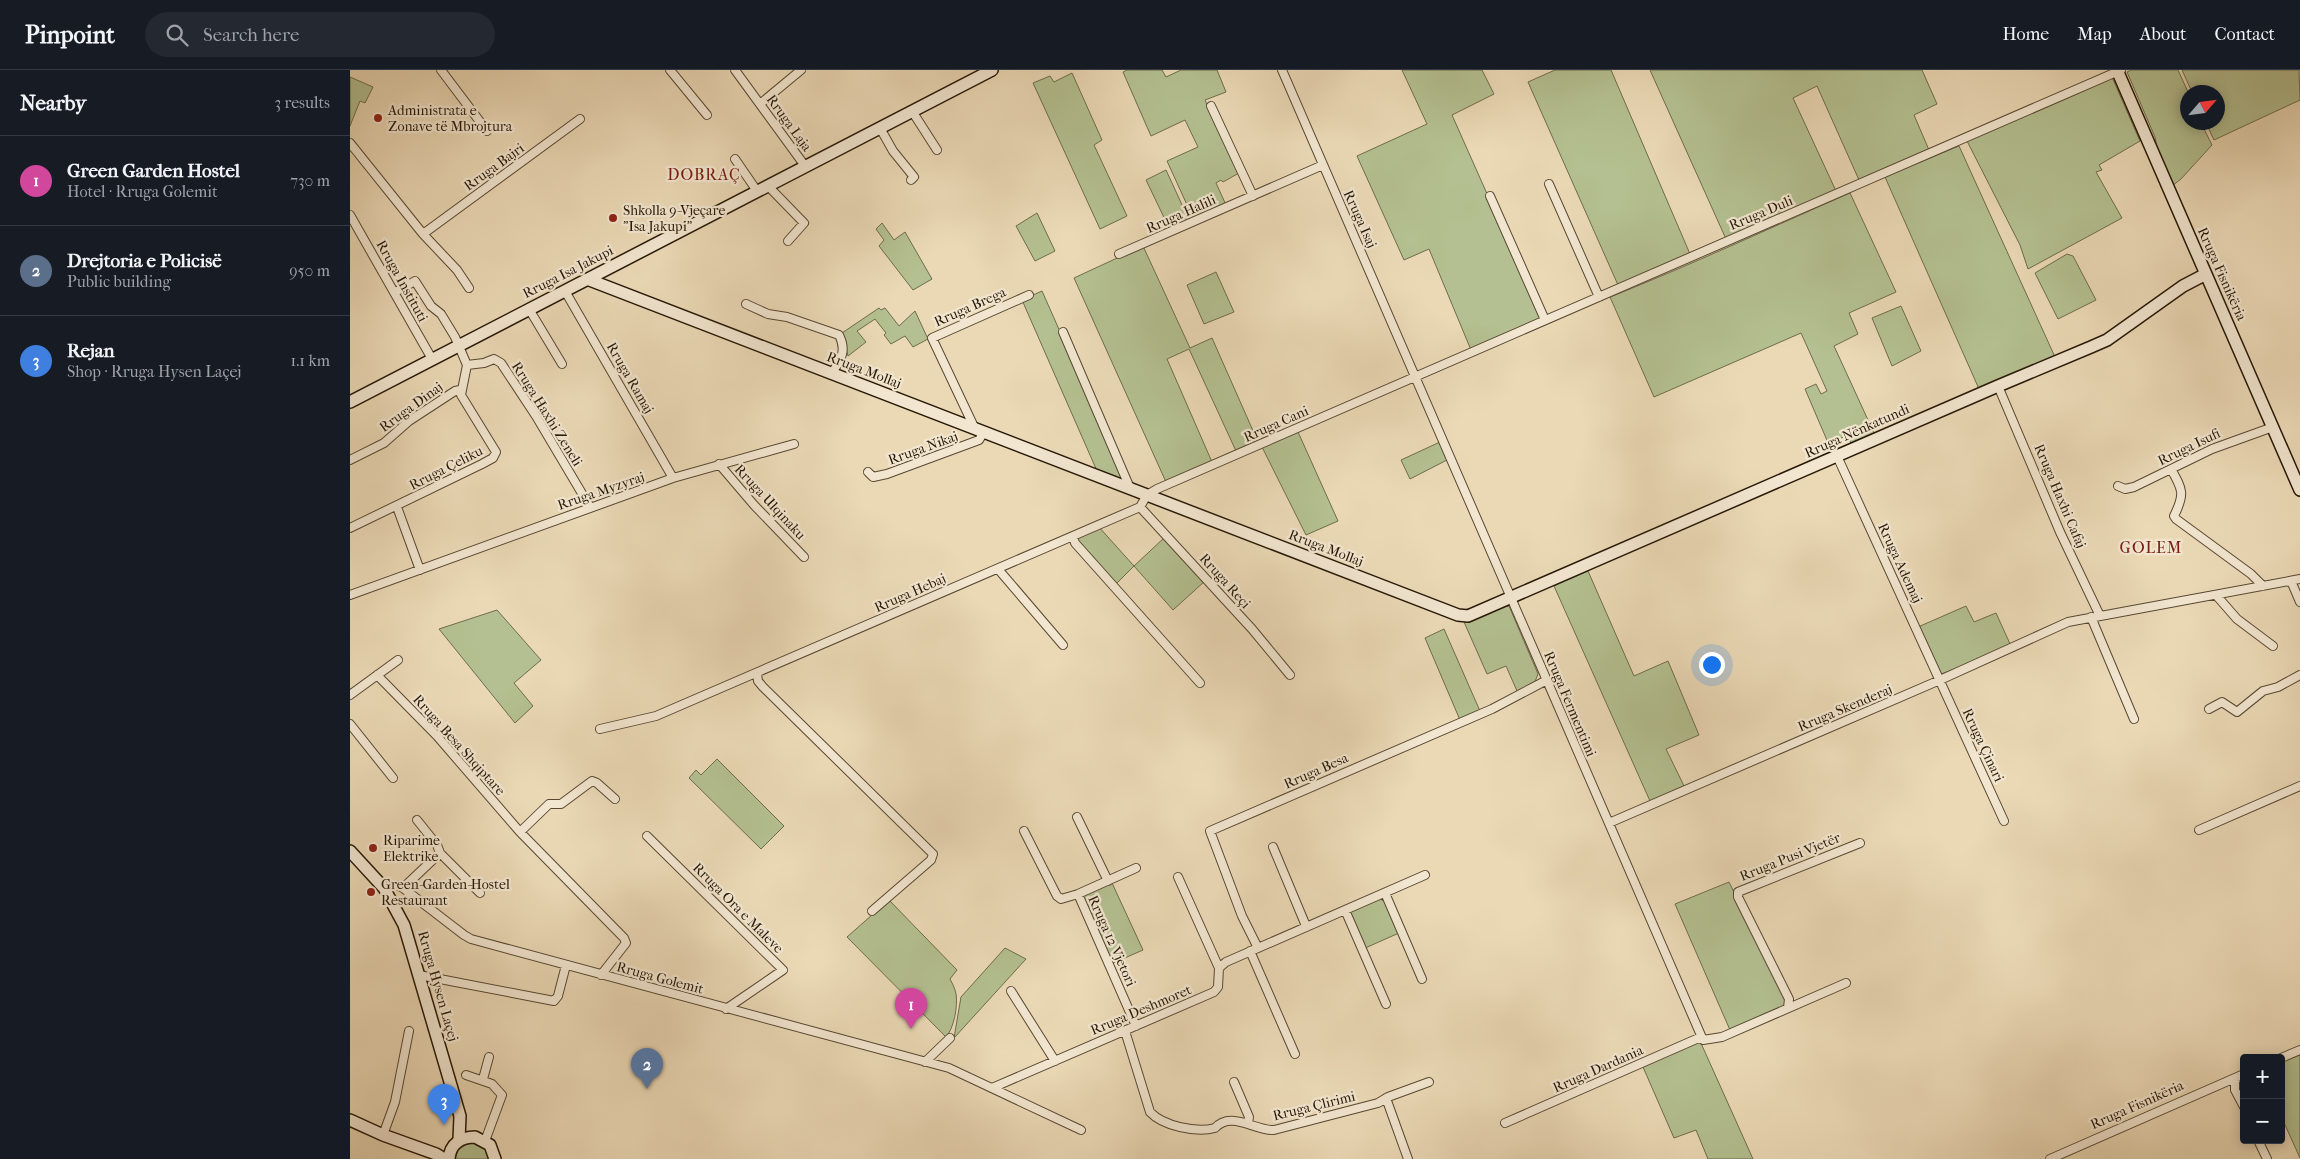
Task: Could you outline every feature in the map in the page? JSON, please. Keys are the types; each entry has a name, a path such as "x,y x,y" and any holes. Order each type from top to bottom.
{"street":[{"path":"441,70 487,131"},
{"path":"670,70 707,115"},
{"name":"Rruga Laja","path":"735,70 805,166"},
{"path":"760,104 801,70"},
{"name":"Rruga Isa Jakupi","path":"352,398 432,360 992,70"},
{"name":"Rruga Isaj","path":"1282,70 1415,377"},
{"name":"Rruga Fisnikëria","path":"2119,71 2300,490"},
{"name":"Rruga Duli","path":"1415,377 2119,71"},
{"path":"1211,106 1253,196"},
{"path":"912,111 937,150"},
{"name":"Rruga Bajri","path":"423,234 580,119"},
{"path":"880,128 893,150 914,177 911,180"},
{"path":"350,143 423,234 457,270 469,288"},
{"path":"735,159 762,189 804,223 788,241"},
{"name":"Rruga Halili","path":"1119,254 1323,165"},
{"path":"1549,184 1599,297"},
{"path":"1490,196 1545,320"},
{"name":"Rruga Instituti","path":"350,215 432,360"},
{"name":"Rruga Nënkatundi","path":"1511,598 2107,340 2183,286 2206,274"},
{"name":"Rruga Mollaj","path":"587,279 1458,615 1468,616 1511,598"},
{"path":"399,290 415,281 431,306 441,314 455,337 467,365 460,390"},
{"name":"Rruga Ramaj","path":"565,291 673,478"},
{"name":"Rruga Brega","path":"980,430 932,338 1028,294"},
{"path":"746,304 768,314 787,318 838,335 844,354 832,373"},
{"path":"529,309 562,364"},
{"path":"1063,332 1130,488"},
{"name":"Rruga Haxhi Zeneli","path":"467,365 484,363 494,359 501,363 536,416 590,507"},
{"name":"Rruga Cani","path":"1147,495 1415,377"},
{"name":"Rruga Fermentimi","path":"1415,377 1702,1039"},
{"name":"Rruga Haxhi Cafaj","path":"1998,386 2060,532 2100,616"},
{"name":"Rruga Dinaj","path":"350,460 384,443 409,421 455,391 460,390"},
{"name":"Rruga Çeliku","path":"350,528 397,507 493,458 496,452 469,410 460,390"},
{"name":"Rruga Isufi","path":"2118,486 2125,489 2134,487 2230,441 2273,427"},
{"name":"Rruga Nikaj","path":"868,472 873,477 887,474 979,440 980,430"},
{"name":"Rruga Myzyraj","path":"350,594 673,478 794,444"},
{"name":"Rruga Ademaj","path":"1837,456 1940,680"},
{"name":"Rruga Ulqinaku","path":"719,464 754,505 804,557"},
{"path":"2171,469 2181,488 2182,496 2174,516 2176,519 2252,574 2263,586"},
{"path":"1140,506 1147,495"},
{"name":"Rruga Hebaj","path":"600,729 656,716 757,674 1140,506"},
{"name":"Rruga Reçi","path":"1140,506 1252,629 1290,675"},
{"path":"397,507 420,570"},
{"path":"1072,536 1074,543 1200,683"},
{"path":"998,568 1063,645"},
{"name":"Rruga Skenderaj","path":"1608,823 1940,680 2068,622 2300,579"},
{"path":"2291,581 2300,602"},
{"path":"2216,595 2237,619 2273,646"},
{"path":"2091,617 2134,718"},
{"path":"350,696 398,660"},
{"path":"757,674 757,679 763,687 933,854 933,858 872,911"},
{"name":"Rruga Besa Shqiptare","path":"377,675 437,736 520,832 626,940 626,944 601,975"},
{"path":"2209,709 2222,702 2237,712 2263,690 2278,687 2300,675"},
{"name":"Rruga Besa","path":"1258,948 1242,916 1210,831 1492,709 1547,680"},
{"name":"Rruga Çinari","path":"1940,680 2004,821"},
{"path":"350,724 393,778"},
{"path":"520,832 549,804 561,804 592,781 597,783 614,799"},
{"path":"2199,830 2300,786"},
{"name":"Rruga 12 Vjetori","path":"1077,817 1108,881"},
{"path":"417,820 437,845 440,853 480,893"},
{"name":"Rruga 12 Vjetori","path":"1024,830 1057,896 1061,899 1078,894 1136,868"},
{"name":"Rruga Ora e Maleve","path":"647,836 783,970 726,1009"},
{"name":"Rruga Pusi Vjetër","path":"1788,1008 1789,999 1738,897 1738,892 1860,843"},
{"path":"1273,847 1306,926"},
{"name":"Rruga Hysen Laçej","path":"350,851 384,888 404,925 460,1116"},
{"path":"384,888 397,885 403,888 440,853"},
{"path":"1178,877 1219,968 1226,962 1250,951 1426,875"},
{"name":"Rruga Golemit","path":"403,888 464,935 601,975 949,1068 1081,1130"},
{"path":"1385,893 1422,979"},
{"name":"Rruga 12 Vjetori","path":"1078,894 1136,1026"},
{"path":"1344,910 1386,1004"},
{"path":"1250,951 1295,1054"},
{"path":"419,975 554,1001 558,996 566,965"},
{"name":"Rruga Deshmoret","path":"992,1088 1214,992 1218,987 1219,968"},
{"path":"1702,1039 1722,1037 1846,983"},
{"path":"1011,991 1055,1061"},
{"path":"383,1135 395,1102 409,1031"},
{"name":"Rruga Çlirimi","path":"1126,1031 1150,1112 1159,1119 1202,1130 1215,1128 1224,1122 1248,1123 1264,1130 1274,1130 1339,1114 1429,1082"},
{"path":"925,1062 950,1038"},
{"name":"Rruga Dardania","path":"1505,1123 1702,1039"},
{"path":"2285,1056 2300,1050"},
{"path":"484,1079 489,1057"},
{"path":"466,1075 484,1079 492,1084 502,1095 480,1139"},
{"name":"Rruga Fisnikëria","path":"2050,1159 2240,1076"},
{"path":"2235,1078 2235,1090 2240,1099"},
{"path":"1234,1082 1249,1117 1248,1123"},
{"path":"1386,1098 1408,1159"},
{"path":"460,1116 480,1139 490,1145 495,1159"},
{"path":"449,1159 456,1143 460,1116"},
{"path":"350,1120 383,1135 440,1156 456,1143 480,1139"},
{"path":"2260,1144 2267,1159"}],"green space":[{"path":"1127,70 1162,70 1166,77 1181,70 1217,70 1226,92 1205,100 1239,173 1223,182 1221,180 1216,183 1226,205 1193,218 1167,161 1198,147 1185,120 1151,136 1123,72"},
{"path":"1402,70 1482,70 1494,94 1452,115 1540,313 1540,319 1471,350 1429,249 1404,260 1357,156 1427,124"},
{"path":"1555,70 1611,70 1690,254 1618,285 1528,82"},
{"path":"1650,70 1922,70 1937,104 1914,115 1929,150 1859,180 1817,86 1793,98 1836,191 1726,239"},
{"path":"2131,70 2178,70 2185,85 2180,85 2180,130 2204,130 2212,145 2181,179 2172,186 2158,152 2155,137 2127,72"},
{"path":"2182,70 2299,70 2300,100 2214,140 2209,130 2225,130 2225,85 2189,85"},
{"path":"1072,73 1102,140 1094,145 1127,216 1100,229 1033,83 1050,76 1054,82"},
{"path":"350,77 373,87 365,103 360,101 350,126"},
{"path":"2112,77 2140,141 2099,165 2102,170 2096,172 2122,218 2028,269 2020,245 1967,141"},
{"path":"1959,146 2055,357 1979,389 1885,177"},
{"path":"1166,170 1189,220 1170,230 1146,180"},
{"path":"1850,193 1896,292 1849,313 1858,334 1834,346 1874,433 1851,443 1847,435 1829,445 1805,389 1816,384 1821,394 1827,391 1801,333 1654,397 1610,297"},
{"path":"1037,213 1055,251 1035,261 1016,226"},
{"path":"882,223 894,240 905,232 932,279 913,290 879,246 884,240 876,229"},
{"path":"1143,246 1190,348 1212,338 1258,442 1236,451 1189,349 1167,359 1212,462 1166,482 1074,278"},
{"path":"2067,254 2073,256 2096,300 2058,319 2035,273"},
{"path":"1216,272 1234,312 1204,324 1187,285"},
{"path":"1042,291 1124,476 1122,481 1097,471 1022,300"},
{"path":"1901,306 1921,351 1892,366 1872,318"},
{"path":"879,308 881,310 885,308 899,326 915,311 928,339 913,347 905,336 891,344 884,335 886,333 875,319 857,331 866,342 848,356 842,333"},
{"path":"1298,432 1338,521 1306,535 1262,447"},
{"path":"1440,442 1447,460 1410,479 1401,460"},
{"path":"1098,526 1134,566 1115,585 1078,544 1078,536"},
{"path":"1165,537 1205,581 1173,610 1134,566"},
{"path":"1588,571 1634,676 1668,661 1699,735 1666,749 1684,786 1650,801 1554,586"},
{"path":"1509,606 1538,674 1534,684 1517,691 1506,666 1487,674 1464,622 1501,607"},
{"path":"1966,606 1974,622 1996,613 2011,646 1939,675 1918,627"},
{"path":"497,610 541,660 514,683 533,706 515,723 439,629"},
{"path":"1444,629 1480,711 1460,720 1425,638"},
{"path":"717,759 784,826 761,849 689,778 696,770 701,775"},
{"path":"1729,882 1786,998 1785,1006 1730,1030 1675,904"},
{"path":"1112,883 1143,950 1111,964 1083,898 1084,895"},
{"path":"1380,899 1386,902 1399,933 1363,949 1348,911"},
{"path":"889,900 957,970 950,979 956,992 955,1017 946,1037 847,937"},
{"path":"1005,948 1026,959 954,1038 961,997"},
{"path":"1700,1041 1753,1159 1708,1159 1696,1130 1674,1138 1643,1067"},
{"path":"2300,1054 2300,1158 2285,1125 2285,1060"},
{"path":"470,1142 484,1146 490,1159 455,1159 458,1150"}],"place":[{"name":"Administrata e Zonave të Mbrojtura","path":"378,118"},
{"name":"Shkolla 9-Vjeçare \"Isa Jakupi\"","path":"613,218"},
{"name":"Riparime Elektrike","path":"373,848"},
{"name":"Green-Garden-Hostel Restaurant","path":"371,892"},
{"name":"Green Garden Hostel","path":"911,1029"},
{"name":"Drejtoria e Policisë","path":"647,1089"},
{"name":"Rejan","path":"444,1125"}],"district":[{"name":"DOBRAÇ","path":"704,174"},
{"name":"GOLEM","path":"2151,547"}]}
